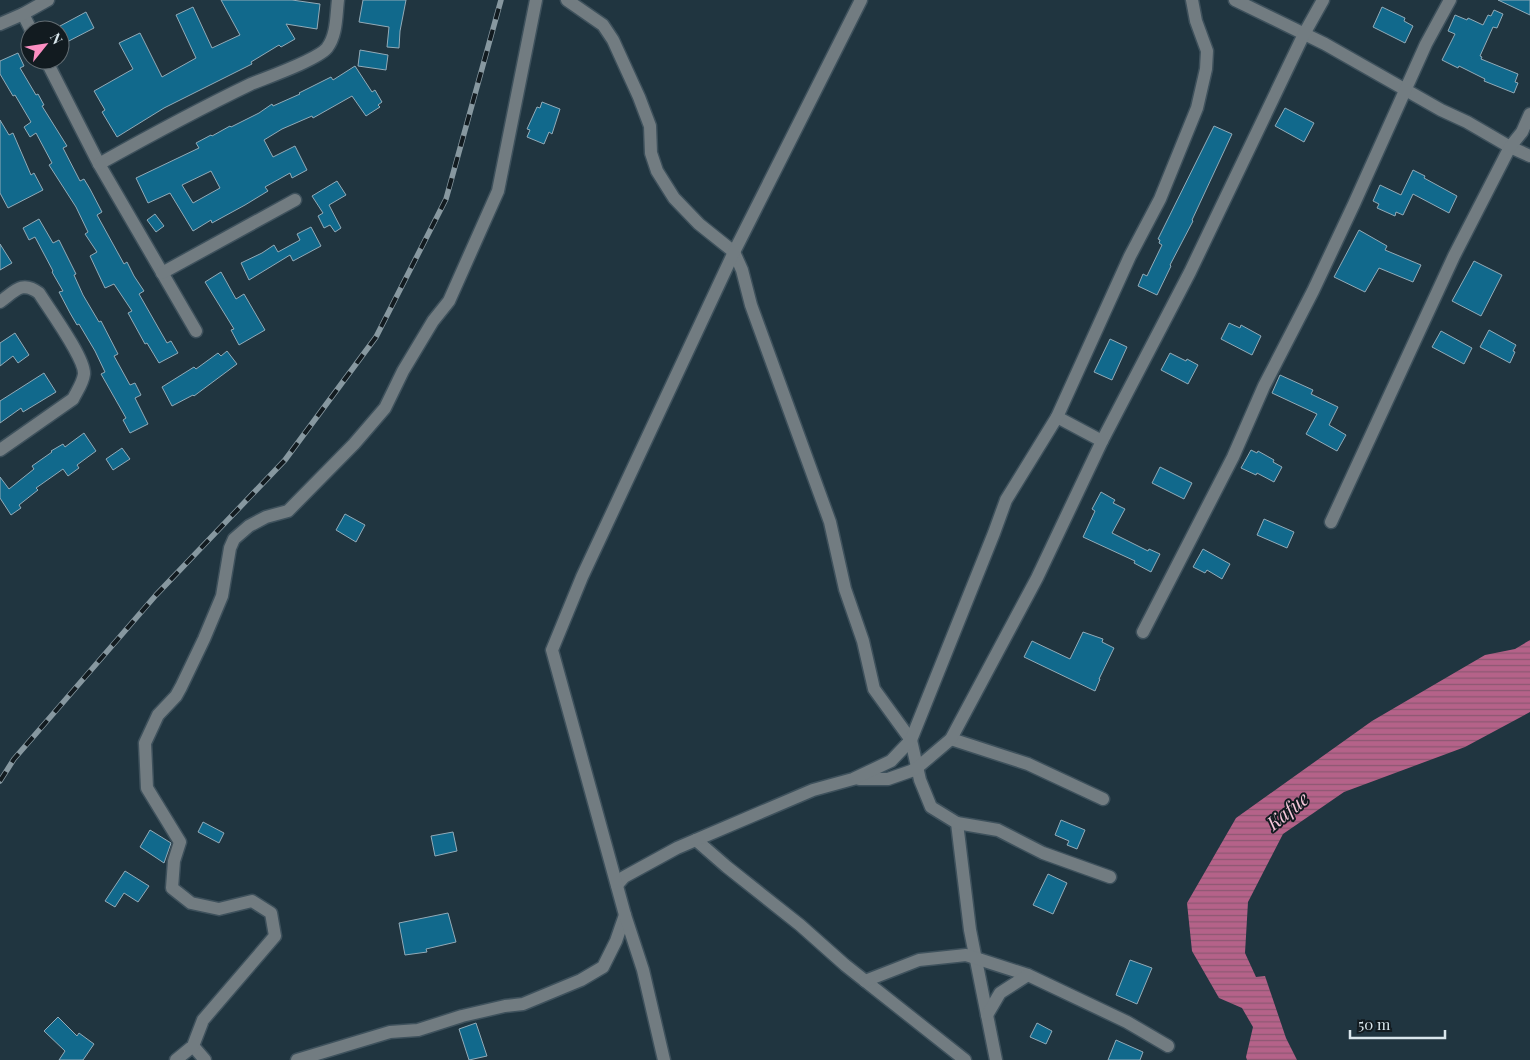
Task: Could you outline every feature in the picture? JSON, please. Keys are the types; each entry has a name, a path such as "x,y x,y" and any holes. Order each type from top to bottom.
{"street":[{"path":"0,24 48,0"},
{"path":"99,164 181,119 252,84 313,58 327,48 334,34 338,0"},
{"path":"176,1060 192,1046 203,1020 275,936 271,914 252,901 219,908 191,903 172,888 174,861 180,842 147,788 145,743 158,714 176,696 204,639 222,596 230,548 234,540 249,526 266,517 288,511 354,444 385,408 403,371 433,321 449,301 498,190 536,0"},
{"path":"567,0 603,25 613,40 650,126 651,153 658,171 674,198 698,224 734,252 742,270 751,305 830,522 845,589 863,641 874,689 911,740 920,780 931,807 957,823 998,830 1044,852 1110,877"},
{"path":"664,1060 643,970 617,885 552,650 582,577 734,252 861,0"},
{"path":"617,885 624,876 696,840 813,790 853,779 891,761 911,740 1006,500 1056,417 1130,256 1160,199 1197,108 1206,69 1207,51 1196,21 1192,0"},
{"path":"1235,0 1304,34 1468,122 1510,148 1530,156"},
{"path":"853,779 888,778 918,767 951,739 1037,578 1102,441 1190,272 1322,0"},
{"path":"1143,632 1233,457 1264,386 1313,291 1426,44 1450,0"},
{"path":"23,14 26,20"},
{"path":"51,70 99,164 196,331"},
{"path":"1331,522 1454,256 1510,148 1522,132 1530,114"},
{"path":"162,273 295,200"},
{"path":"0,302 22,287 31,287 39,293 79,356 84,373 80,387 73,399 0,450"},
{"path":"1056,417 1102,441"},
{"path":"951,739 1028,764 1103,799"},
{"path":"957,823 970,930 996,1056 984,1060"},
{"path":"696,840 965,1060"},
{"path":"298,1060 390,1032 418,1030 462,1016 505,1006 524,1004 582,980 603,967 626,915"},
{"path":"866,980 919,960 966,955 1028,975 1127,1022 1168,1046"},
{"path":"987,1014 1000,993 1028,975"},
{"path":"192,1046 205,1060"}],"water":[{"name":"Kafue","path":"1530,640 1530,712 1465,747 1344,792 1283,834 1248,902 1245,953 1256,977 1265,976 1286,1038 1297,1060 1247,1060 1246,1057 1253,1027 1242,1008 1219,998 1192,951 1187,903 1236,818 1372,721 1485,655 1515,649"}],"building":[{"path":"221,0 292,0 320,4 317,29 286,24 295,39 281,47 279,45 251,62 252,64 164,108 117,137 102,112 105,110 94,91 133,69 119,43 140,33 162,77 196,58 176,15 193,7 212,48 240,35"},
{"path":"363,0 406,0 399,48 387,47 389,27 359,22"},
{"path":"1498,0 1530,0 1530,15"},
{"path":"1382,7 1405,18 1404,21 1413,26 1405,43 1373,27"},
{"path":"1494,10 1503,14 1497,28 1493,27 1480,56 1482,57 1481,59 1518,74 1515,82 1518,83 1514,93 1484,81 1485,79 1459,66 1458,68 1442,60 1455,34 1448,31 1455,15 1467,20 1468,18 1483,25 1488,15 1491,16"},
{"path":"86,12 94,28 70,40 70,21"},
{"path":"360,50 388,55 386,70 358,66"},
{"path":"18,53 20,70 36,95 38,94 44,105 42,106 67,146 63,148 80,181 84,179 90,189 102,212 97,215 124,264 127,262 144,291 139,294 167,343 171,341 178,353 159,363 147,343 145,344 128,313 132,311 114,284 105,288 90,256 97,252 85,234 88,232 76,207 49,165 52,163 36,133 30,137 24,127 31,122 0,74 0,61"},
{"path":"355,66 372,92 375,90 382,102 378,105 380,107 366,116 352,96 313,118 312,116 282,129 264,140 273,157 295,146 307,170 292,178 290,173 265,187 268,191 245,205 212,223 211,220 193,231 170,193 148,203 136,178 199,148 196,143 259,113 272,104 273,106 300,94 331,77 333,80","holes":["211,171 220,188 193,203 182,185"]},
{"path":"542,102 560,109 552,134 549,132 544,144 527,137 530,130 527,129 537,107 540,108"},
{"path":"1285,108 1314,123 1304,142 1275,126"},
{"path":"0,120 9,135 13,133 31,175 34,173 43,190 8,208 0,193"},
{"path":"1214,126 1232,134 1157,295 1138,286 1143,274 1147,276 1162,245 1158,239"},
{"path":"1413,170 1457,196 1449,213 1413,194 1403,215 1396,212 1395,216 1377,208 1379,204 1373,201 1380,185 1401,195"},
{"path":"337,181 346,195 329,205 341,228 335,232 330,225 324,228 318,216 323,213 312,196"},
{"path":"155,214 164,226 156,232 147,220"},
{"path":"39,219 53,243 59,240 76,274 74,275 83,295 99,322 101,321 118,354 114,356 130,385 135,383 141,395 135,398 148,424 130,433 123,420 126,418 101,374 105,372 95,351 70,313 59,292 63,291 35,237 29,240 23,228"},
{"path":"311,227 321,246 293,261 290,255 249,280 241,263 274,245 278,252 300,240 297,234"},
{"path":"1359,230 1387,246 1385,250 1421,265 1413,282 1379,268 1365,292 1334,277"},
{"path":"0,244 12,263 0,270"},
{"path":"1474,261 1502,275 1481,316 1452,301"},
{"path":"221,272 236,299 244,294 265,330 239,345 231,330 234,329 205,282"},
{"path":"1229,323 1240,328 1241,325 1261,336 1252,355 1221,339"},
{"path":"1489,330 1516,345 1510,363 1480,347"},
{"path":"1441,331 1472,348 1464,364 1432,347"},
{"path":"15,333 29,355 18,363 13,356 0,366 0,343"},
{"path":"1110,339 1127,347 1112,380 1094,372"},
{"path":"227,351 237,364 194,396 172,406 162,387 194,367 196,369 218,353 221,356"},
{"path":"1170,353 1198,365 1188,384 1161,370"},
{"path":"44,373 56,392 23,412 21,408 0,423 0,401"},
{"path":"1280,375 1313,390 1311,394 1338,407 1329,425 1346,435 1337,451 1306,434 1317,414 1272,393"},
{"path":"84,433 96,451 77,465 79,468 68,476 63,469 36,488 38,490 19,505 21,508 11,515 0,498 0,477 9,489 34,469 32,466 51,451 63,444 65,447"},
{"path":"122,448 130,459 113,470 106,459"},
{"path":"1251,450 1257,453 1258,451 1282,467 1274,482 1257,473 1256,475 1241,468"},
{"path":"1160,467 1192,483 1184,499 1152,483"},
{"path":"1101,492 1115,500 1113,503 1125,509 1112,533 1148,551 1149,549 1160,554 1151,572 1134,563 1135,561 1083,537 1095,511 1092,509"},
{"path":"345,514 365,525 356,542 336,530"},
{"path":"1264,519 1294,532 1287,548 1257,535"},
{"path":"1203,549 1230,564 1222,579 1207,570 1205,573 1193,567"},
{"path":"1083,632 1103,639 1102,642 1114,648 1095,691 1024,657 1032,641 1070,659"},
{"path":"1061,820 1085,830 1077,849 1067,845 1069,841 1055,835"},
{"path":"203,822 224,833 219,843 198,832"},
{"path":"150,830 171,843 164,863 140,847"},
{"path":"453,832 457,851 435,856 431,836"},
{"path":"125,871 149,886 138,902 124,893 115,907 105,901"},
{"path":"1048,874 1067,883 1053,914 1033,905"},
{"path":"448,913 456,942 426,949 427,952 405,955 399,923"},
{"path":"1130,960 1152,968 1137,1004 1116,995"},
{"path":"58,1017 77,1036 79,1033 94,1044 83,1060 59,1060 65,1051 44,1031"},
{"path":"476,1023 487,1056 469,1060 459,1029"},
{"path":"1037,1023 1052,1031 1046,1044 1030,1037"},
{"path":"1116,1040 1143,1052 1140,1060 1108,1060"}],"railway":[{"path":"0,781 14,759 156,595 285,460 376,337 446,199 501,0"}]}
